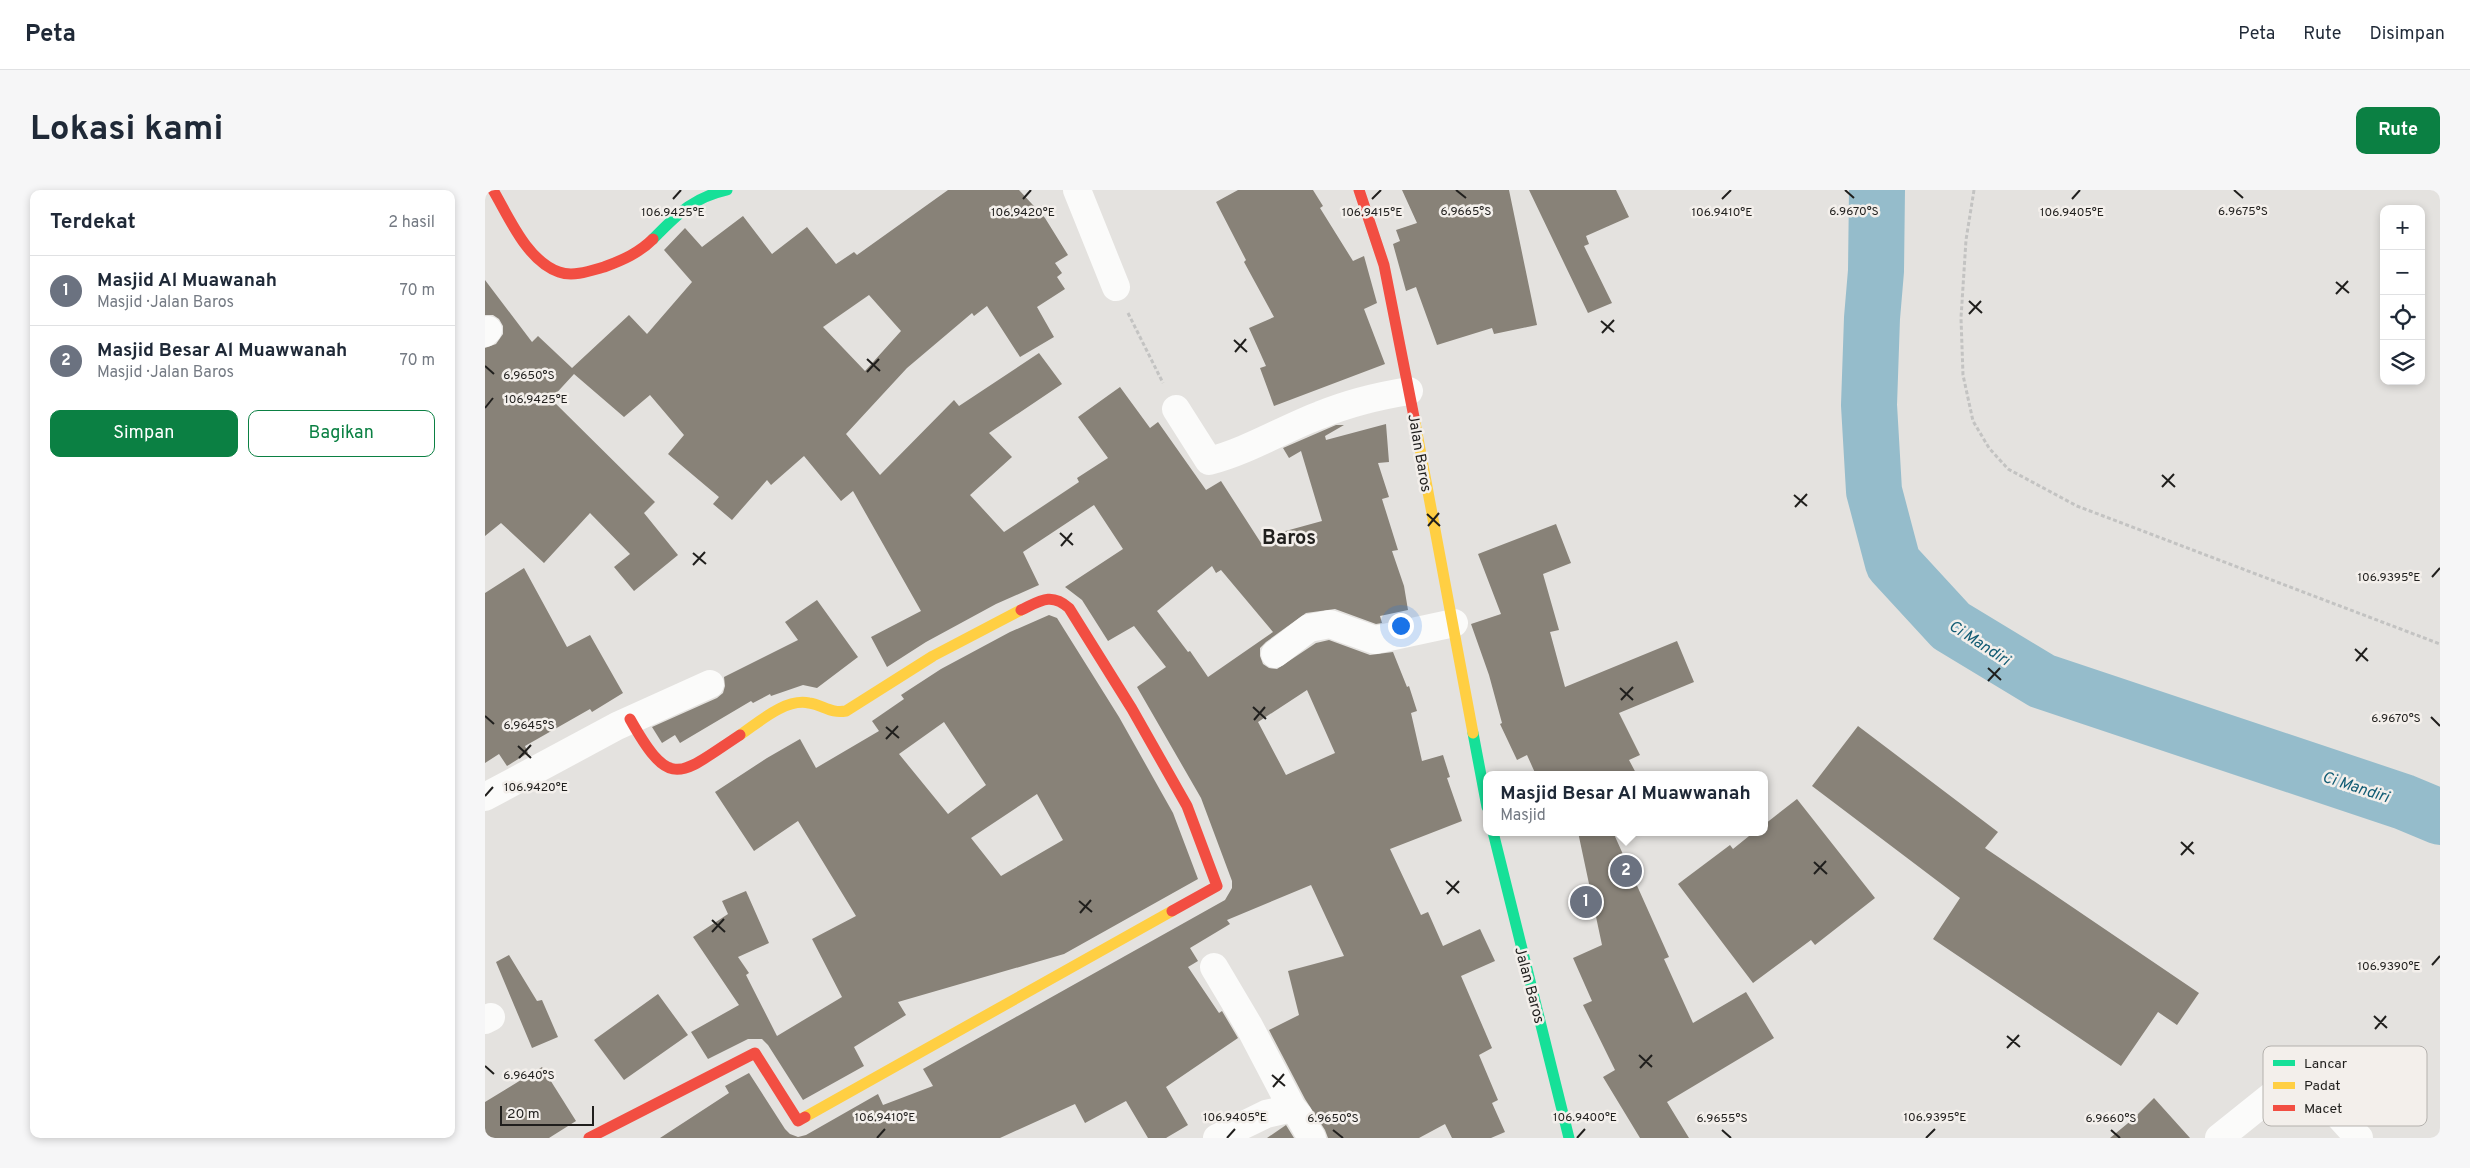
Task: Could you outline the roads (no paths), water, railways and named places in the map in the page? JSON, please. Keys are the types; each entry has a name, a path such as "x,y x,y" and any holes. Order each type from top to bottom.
{"street":[{"path":"493,190 530,247 549,267 569,274 597,269 632,256 649,242 683,206 707,194 727,190"},
{"path":"1077,190 1116,287"},
{"name":"Jalan Baros","path":"1359,190 1384,264 1409,391 1425,486 1454,623 1483,788"},
{"path":"1176,408 1209,460 1226,456 1319,415 1362,399 1409,391"},
{"path":"589,1138 755,1053 798,1121 1217,886 1187,806 1069,608 1054,599 1043,599 1003,618 933,656 846,711 831,713 813,704 800,702 776,711 692,766 677,770 665,768 654,758 631,720"},
{"path":"1275,654 1309,628 1330,624 1375,640 1454,623"},
{"path":"485,797 631,720 710,684"},
{"name":"Jalan Baros","path":"1494,836 1569,1138"},
{"path":"1214,967 1249,1026 1292,1108 1312,1138"},
{"path":"2219,1138 2263,1103"},
{"path":"1217,1138 1266,1114 1292,1108"},
{"path":"2348,1126 2359,1138"}],"waterway":[{"name":"Ci Mandiri","path":"1877,190 1876,271 1872,318 1869,405 1874,491 1893,563 1951,626 2042,681 2404,802 2440,817"}],"place":[{"name":"Masjid Besar Al Muawwanah","path":"1626,871"},
{"name":"Masjid Al Muawanah","path":"1586,902"}],"district":[{"name":"Baros","path":"1289,537"}]}
